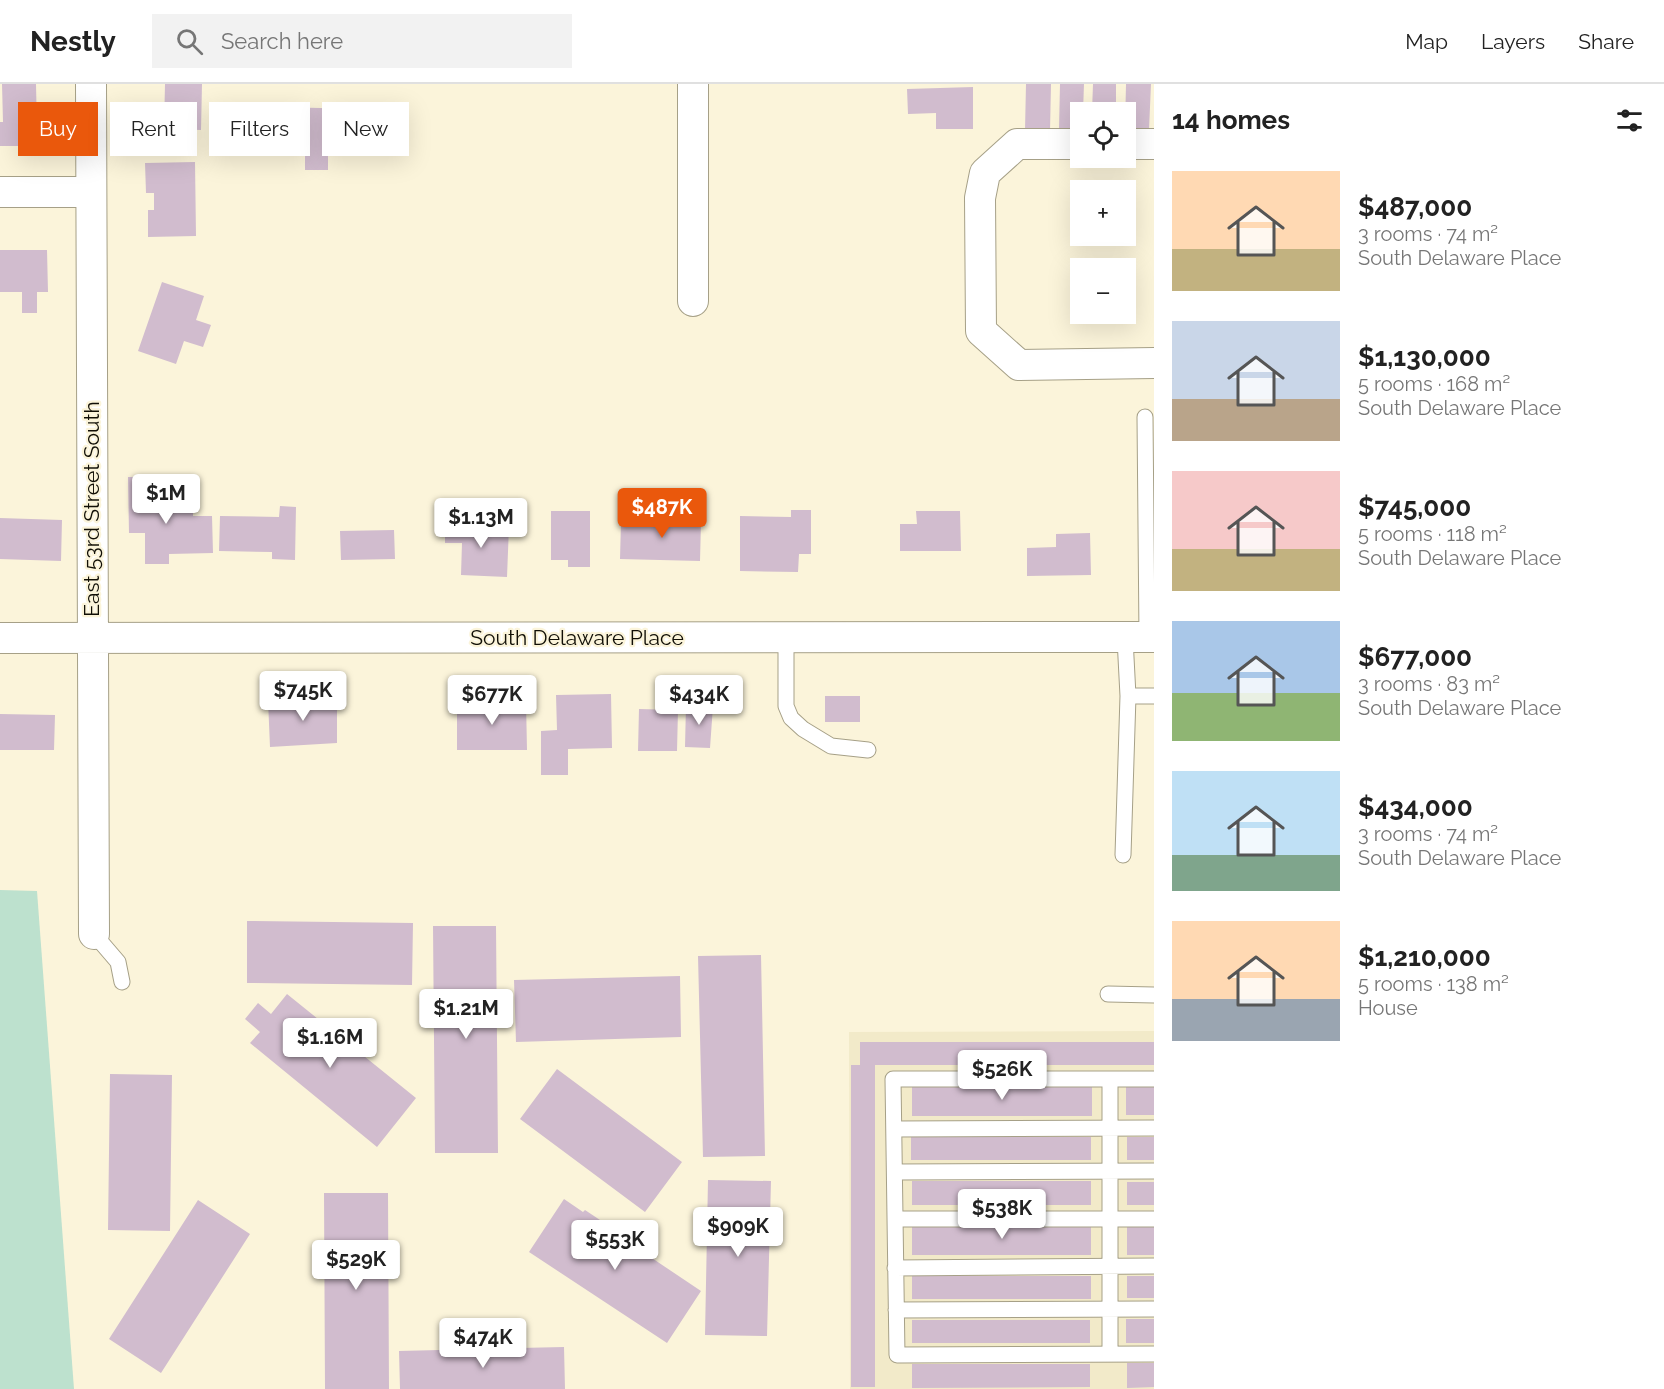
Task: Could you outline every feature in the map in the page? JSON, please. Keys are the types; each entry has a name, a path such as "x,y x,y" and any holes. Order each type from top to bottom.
{"street":[{"name":"East 53rd Street South","path":"91,84 94,934"},
{"path":"693,84 693,301"},
{"path":"1070,144 1017,144 985,173 980,198 981,331 1019,365 1154,363"},
{"path":"1136,144 1154,144"},
{"path":"0,192 92,192"},
{"name":"South Delaware Place","path":"0,639 1142,637"}],"lane":[{"path":"1123,855 1128,696 1142,637 1145,417"},
{"path":"786,637 786,706 791,718 803,729 831,746 867,750"},
{"path":"1128,696 1154,696"},
{"path":"94,934 118,962 122,982"},
{"path":"1108,994 1154,995"},
{"path":"1154,1079 893,1079 897,1355 1154,1354"},
{"path":"1110,1079 1110,1354"},
{"path":"894,1129 1154,1128"},
{"path":"894,1172 1154,1171"},
{"path":"895,1219 1154,1218"},
{"path":"895,1268 1154,1266"},
{"path":"896,1310 1154,1309"}],"shaded area":[{"path":"1154,1031 1154,1389 850,1389 849,1032"}],"green space":[{"path":"0,890 37,891 74,1389 0,1389"}],"building":[{"path":"2,84 36,84 36,102 18,102 18,146 0,146 0,122 3,122"},
{"path":"165,84 202,84 201,130 197,130 197,102 165,102"},
{"path":"1026,84 1051,84 1050,131 1025,130"},
{"path":"1060,84 1084,84 1083,102 1070,102 1070,129 1059,129"},
{"path":"1093,84 1116,84 1116,102 1092,102"},
{"path":"1126,84 1151,84 1149,130 1136,129 1136,102 1126,102"},
{"path":"973,87 973,129 936,129 936,113 908,114 907,89"},
{"path":"310,108 322,108 322,156 328,156 328,170 305,170 305,156 310,156"},
{"path":"195,162 196,236 148,237 148,210 154,210 154,193 146,193 145,163"},
{"path":"0,250 47,250 48,292 37,292 37,313 22,313 22,292 0,292"},
{"path":"162,282 204,296 196,320 211,325 203,347 184,341 176,364 138,351"},
{"path":"128,477 152,477 153,506 193,505 193,516 212,516 213,553 169,554 169,564 145,564 145,533 129,533"},
{"path":"280,506 296,507 295,560 272,559 272,552 219,551 220,516 279,517"},
{"path":"791,510 811,510 811,554 799,554 798,572 740,571 740,516 791,517"},
{"path":"551,511 590,511 590,567 568,567 568,560 551,560"},
{"path":"655,511 683,512 683,522 701,522 700,561 620,559 621,522 654,523"},
{"path":"916,511 960,511 961,551 900,551 900,524 917,524"},
{"path":"0,518 62,520 61,561 0,559"},
{"path":"445,524 509,526 507,577 461,575 462,543 445,543"},
{"path":"394,530 395,559 341,560 340,531"},
{"path":"1090,533 1091,575 1027,576 1027,548 1056,547 1056,534"},
{"path":"611,694 612,748 568,749 568,775 541,775 541,731 557,730 556,695"},
{"path":"825,696 860,696 860,722 825,722"},
{"path":"337,699 337,743 270,747 268,700"},
{"path":"526,701 527,750 457,750 457,702"},
{"path":"686,705 713,706 710,748 685,747"},
{"path":"639,709 678,710 677,751 638,751"},
{"path":"0,714 55,715 54,750 0,750"},
{"path":"247,921 413,923 412,985 247,983"},
{"path":"433,926 496,926 498,1153 435,1153"},
{"path":"761,955 765,1156 703,1157 698,956"},
{"path":"680,976 681,1037 516,1042 514,980"},
{"path":"287,994 416,1098 377,1147 250,1043 260,1032 245,1019 258,1003 271,1014"},
{"path":"860,1042 1154,1042 1154,1065 875,1065 875,1387 851,1387 851,1065 860,1065"},
{"path":"557,1069 682,1162 645,1212 520,1119"},
{"path":"110,1074 172,1075 170,1231 108,1230"},
{"path":"912,1086 1092,1086 1092,1116 912,1116"},
{"path":"1126,1086 1154,1086 1154,1115 1126,1115"},
{"path":"911,1137 1091,1137 1091,1160 911,1160"},
{"path":"1127,1137 1154,1137 1154,1160 1127,1160"},
{"path":"708,1180 771,1181 767,1336 705,1335"},
{"path":"912,1181 1091,1181 1091,1205 912,1205"},
{"path":"1127,1182 1154,1182 1154,1205 1127,1205"},
{"path":"324,1193 388,1193 389,1389 325,1389"},
{"path":"564,1199 621,1234 619,1236 701,1291 667,1343 529,1252"},
{"path":"198,1200 250,1234 161,1373 109,1339"},
{"path":"1091,1225 1091,1255 912,1255 912,1226"},
{"path":"1127,1226 1154,1226 1154,1255 1127,1255"},
{"path":"912,1276 1091,1276 1091,1299 912,1299"},
{"path":"1127,1276 1154,1276 1154,1298 1127,1298"},
{"path":"1126,1319 1154,1319 1154,1343 1126,1343"},
{"path":"912,1320 1090,1320 1090,1343 912,1343"},
{"path":"564,1347 565,1389 400,1389 399,1351"},
{"path":"1127,1363 1154,1363 1154,1387 1127,1388"},
{"path":"912,1364 1090,1364 1090,1387 912,1388"}]}
